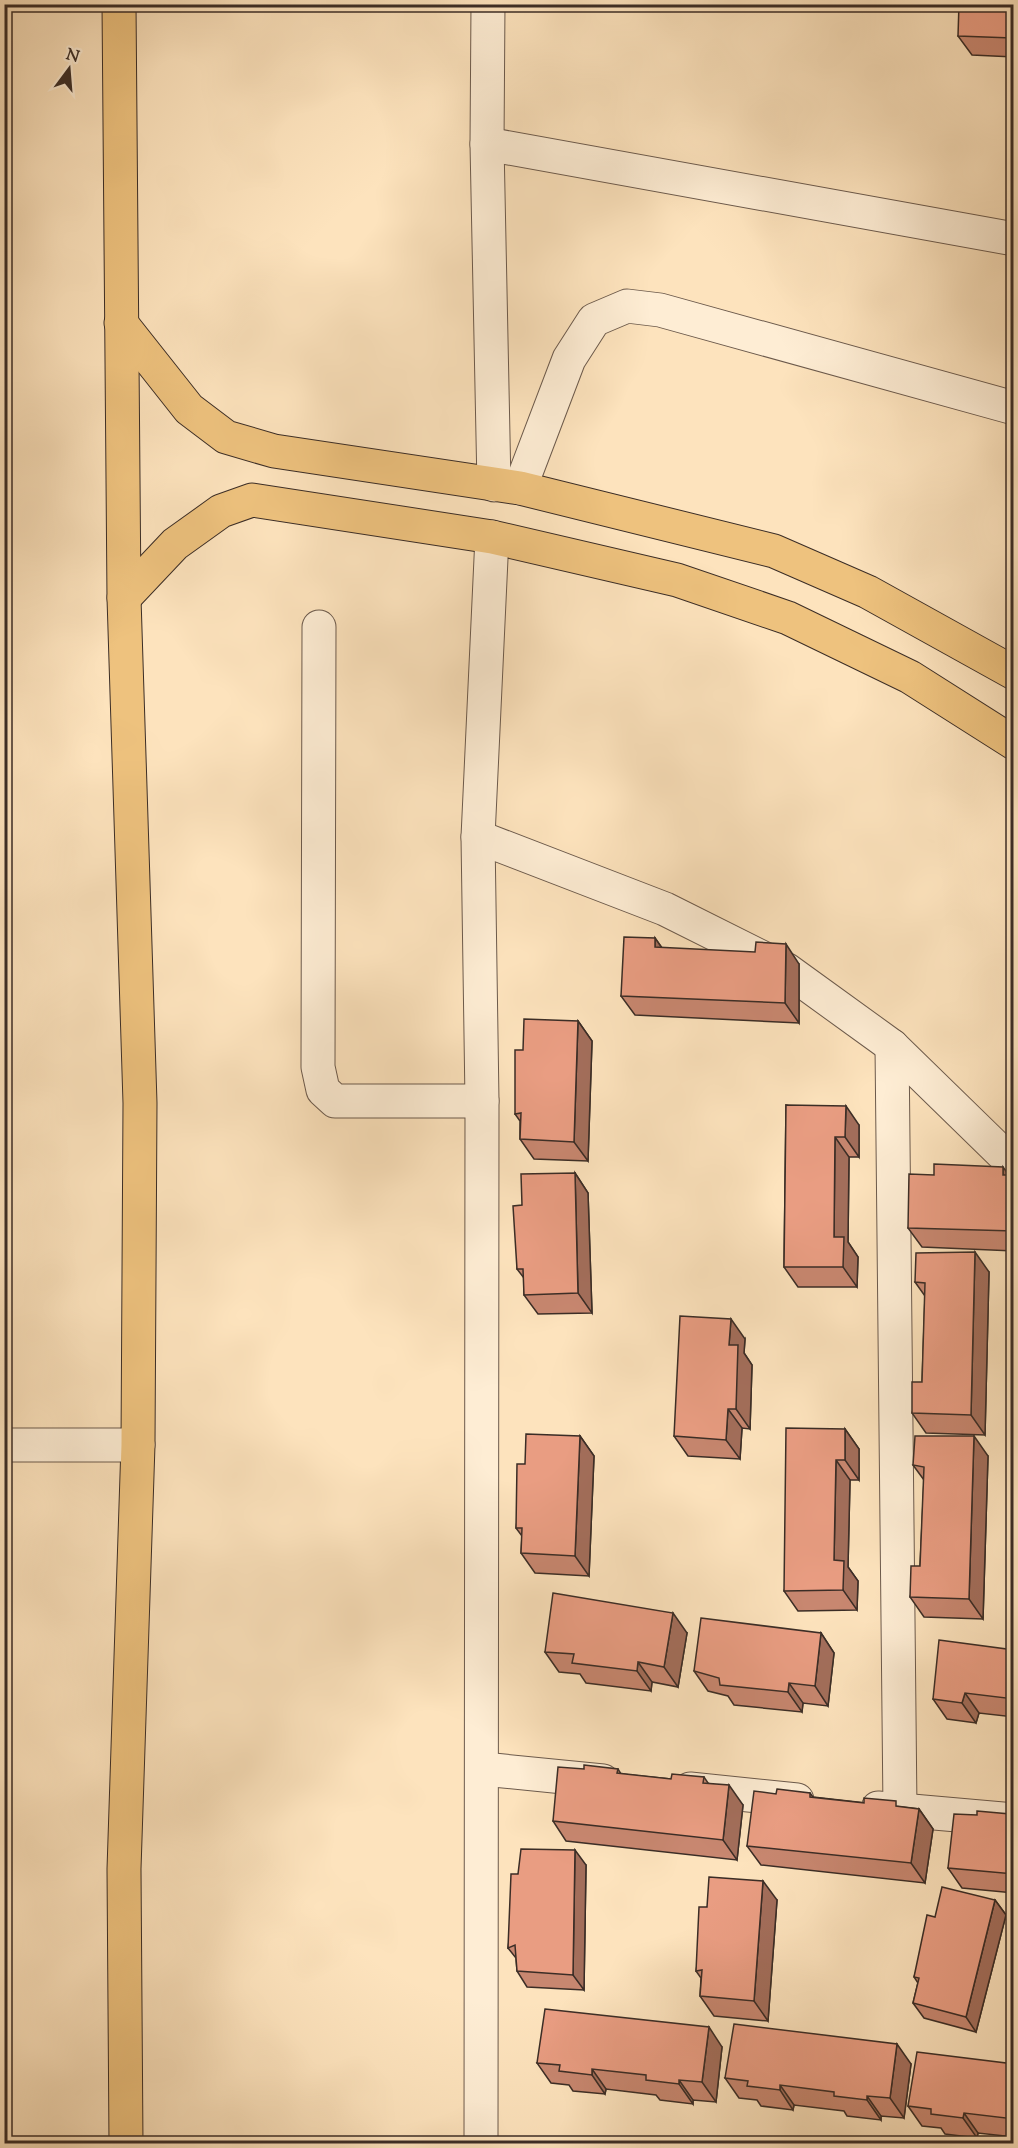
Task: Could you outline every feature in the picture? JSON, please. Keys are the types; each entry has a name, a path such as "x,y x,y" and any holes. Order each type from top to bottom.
{"main road":[{"path":"120,4 124,598 140,1103 138,1445 124,1869 126,2144"},
{"path":"121,323 189,409 226,437 274,451 507,487 774,551 868,592 1004,666 1014,674"},
{"path":"124,598 175,544 221,512 252,501 492,537 677,580 788,618 910,677 1014,743"}],"street":[{"path":"488,4 488,144 507,487"},
{"path":"488,144 1014,239"},
{"path":"507,487 569,359 594,320 627,306 660,310 1014,408"},
{"path":"481,2144 482,1101 478,837 492,537"},
{"path":"319,627 318,1067 323,1090 334,1101 482,1101"},
{"path":"478,837 665,909 787,970 892,1046 1014,1165"},
{"path":"892,1046 900,1810"},
{"path":"4,1445 138,1445"},
{"path":"483,1769 1014,1820"}],"building":[{"path":"959,4 1014,4 1012,38 958,36"},
{"path":"624,937 655,938 655,947 755,952 756,942 786,944 785,1003 621,996"},
{"path":"524,1019 578,1021 574,1142 520,1139 521,1113 515,1114 515,1050 523,1050"},
{"path":"786,1105 846,1106 845,1137 835,1137 834,1237 844,1237 843,1267 784,1267"},
{"path":"934,1164 1003,1167 1003,1175 1014,1175 1014,1231 908,1228 909,1174 934,1175"},
{"path":"575,1173 578,1293 524,1295 523,1269 517,1269 513,1206 522,1205 521,1174"},
{"path":"975,1252 971,1415 912,1413 912,1382 922,1382 925,1283 915,1282 916,1253"},
{"path":"680,1316 731,1319 729,1345 738,1345 736,1409 728,1409 726,1440 674,1436"},
{"path":"786,1428 845,1429 845,1460 836,1460 834,1560 844,1561 843,1590 784,1591"},
{"path":"526,1434 580,1436 575,1556 521,1553 522,1528 516,1528 517,1464 525,1464"},
{"path":"915,1436 974,1436 969,1599 910,1597 911,1566 920,1566 924,1467 913,1465"},
{"path":"553,1593 673,1613 664,1667 638,1662 637,1671 572,1663 574,1654 545,1652"},
{"path":"701,1618 821,1633 815,1686 789,1683 788,1692 720,1685 719,1678 694,1671"},
{"path":"939,1640 1014,1650 1014,1699 965,1693 962,1703 933,1699"},
{"path":"584,1765 618,1769 617,1773 671,1779 672,1774 704,1777 703,1783 729,1785 723,1840 553,1821 558,1767 584,1769"},
{"path":"777,1789 810,1793 810,1797 864,1803 864,1798 896,1801 896,1806 919,1809 911,1863 747,1846 754,1791 776,1794"},
{"path":"977,1811 1010,1814 1010,1818 1014,1819 1014,1874 948,1868 954,1814 977,1815"},
{"path":"521,1849 575,1850 573,1975 517,1971 515,1945 508,1948 511,1874 518,1874"},
{"path":"709,1877 763,1881 754,2001 700,1996 702,1970 696,1971 699,1907 707,1907"},
{"path":"942,1887 995,1900 966,2017 913,2003 919,1978 914,1977 927,1915 935,1917"},
{"path":"545,2009 709,2027 702,2082 679,2080 679,2084 646,2080 646,2075 592,2069 592,2075 559,2071 560,2065 537,2063"},
{"path":"734,2024 897,2044 890,2098 867,2096 867,2100 834,2096 834,2092 780,2085 780,2090 747,2086 748,2081 725,2078"},
{"path":"917,2052 1014,2064 1014,2119 964,2113 963,2118 931,2114 931,2109 908,2106"}]}
